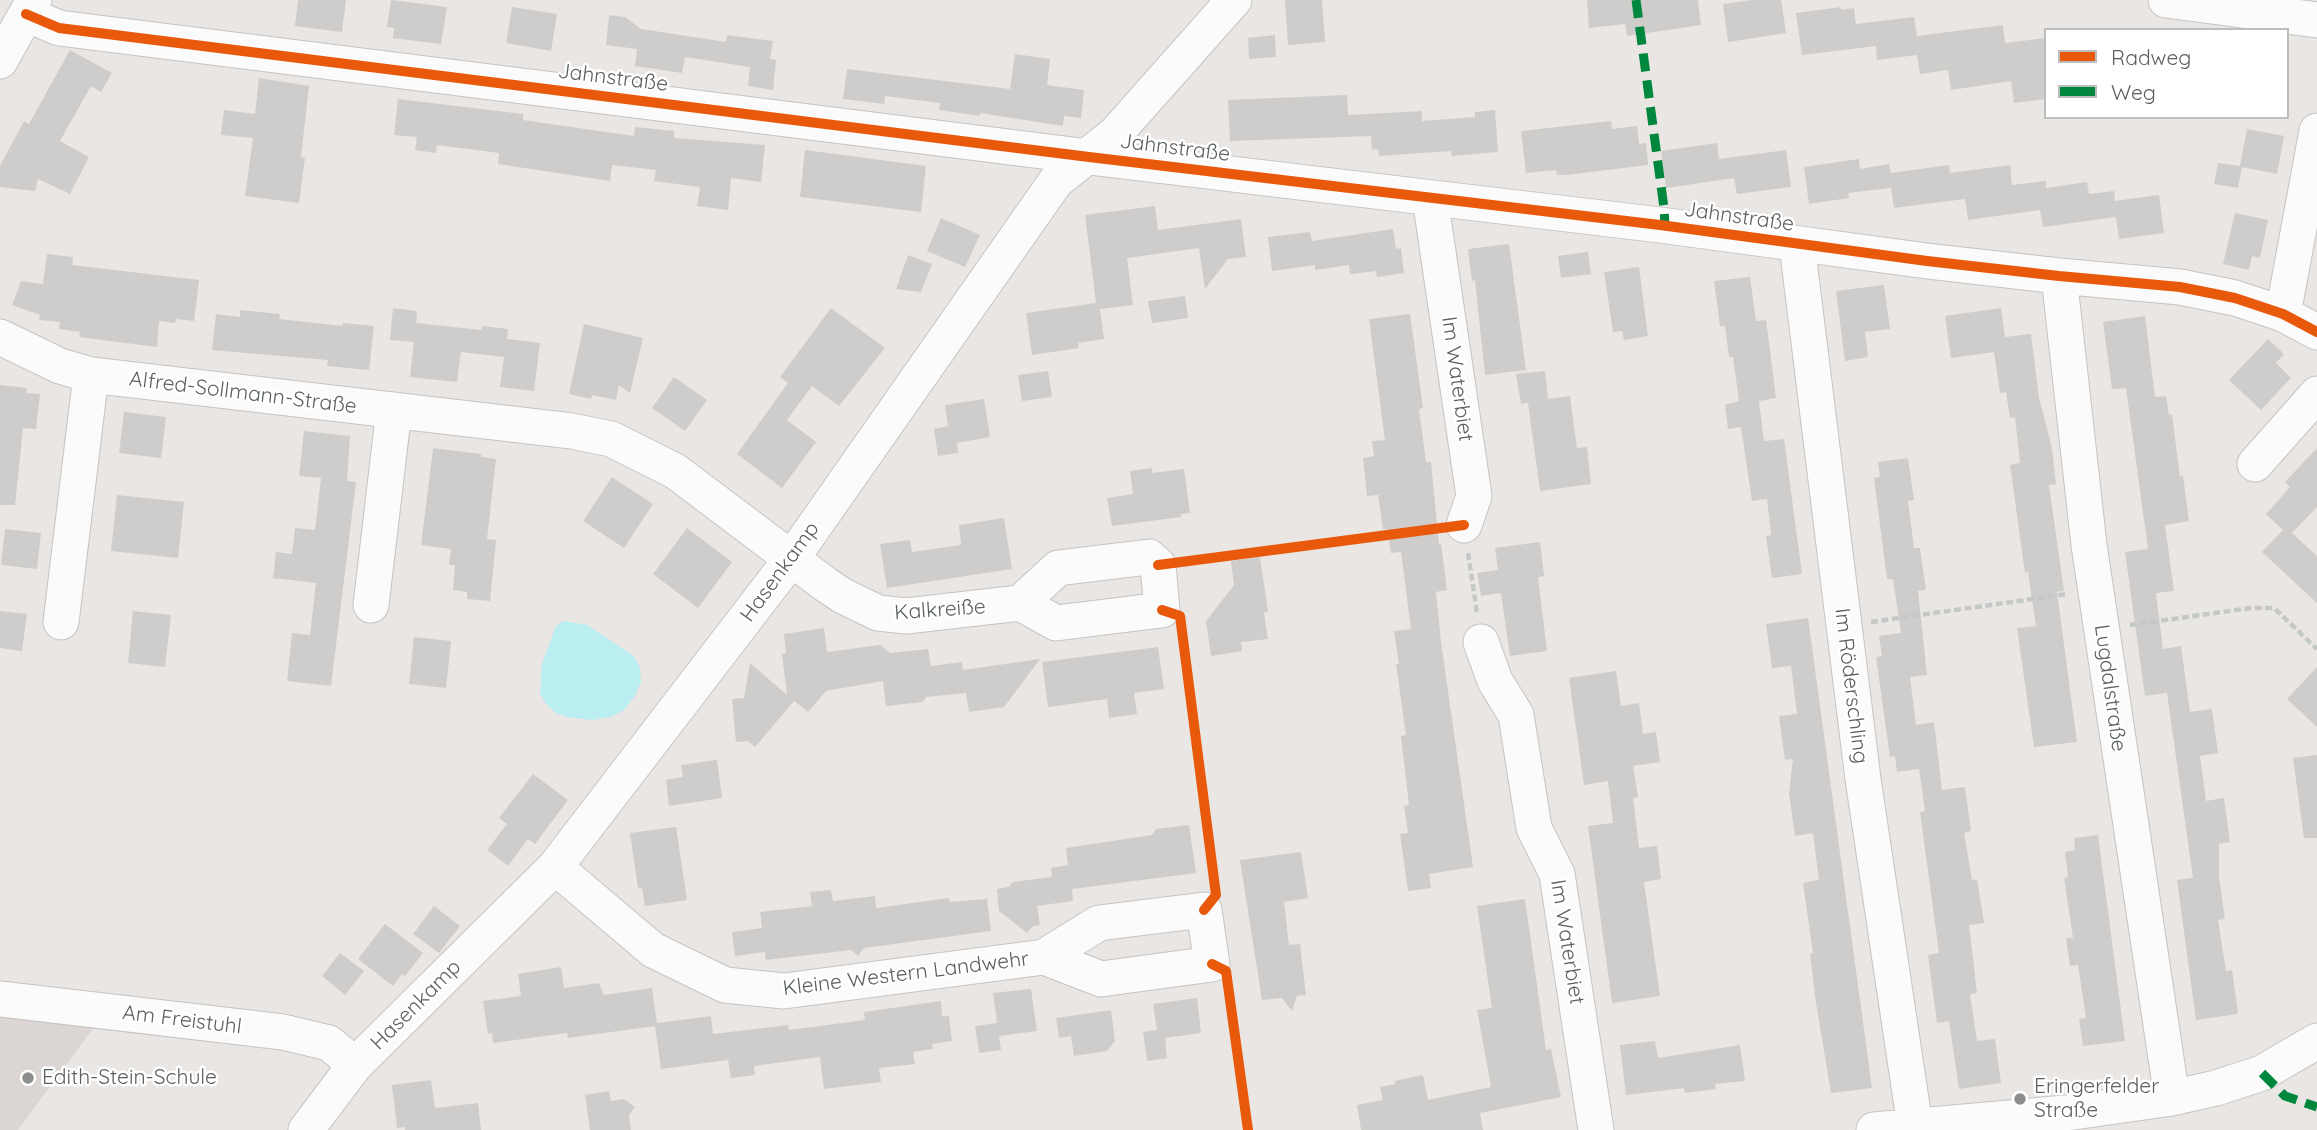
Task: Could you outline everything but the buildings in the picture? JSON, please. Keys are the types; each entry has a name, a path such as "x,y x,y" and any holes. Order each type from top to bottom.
{"street":[{"name":"Hasenkamp","path":"319,1125 355,1065 555,867 792,558 1056,181 1115,134 1234,0"},
{"path":"2166,0 2317,20"},
{"name":"Jahnstraße","path":"30,7 59,29 1797,245 2059,276 2180,287 2235,298 2283,314 2317,332"},
{"path":"0,61 30,7"},
{"path":"2283,314 2317,131"},
{"name":"Im Waterbiet","path":"1430,198 1474,496 1464,525"},
{"name":"Im Röderschling","path":"1797,245 1863,779 1915,1126"},
{"name":"Lugdalstraße","path":"2059,276 2089,545 2172,1098"},
{"name":"Alfred-Sollmann-Straße","path":"0,337 60,366 91,375 572,431 611,439 675,471 792,558"},
{"path":"61,622 91,375"},
{"path":"2255,464 2317,394"},
{"path":"371,606 394,410"},
{"name":"Kalkreiße","path":"792,558 843,596 878,613 906,616 1020,603"},
{"name":"Im Waterbiet","path":"1481,642 1495,681 1516,715 1534,828 1557,874 1596,1130"},
{"name":"Kleine Western Landwehr","path":"555,867 653,950 725,985 784,991 1044,957"},
{"name":"Am Freistuhl","path":"0,999 283,1032 329,1043 355,1065"},
{"path":"1874,1130 2066,1113 2172,1098 2216,1088 2262,1073 2317,1041"}],"path":[{"path":"1464,525 1481,642"},
{"path":"1843,627 2096,590"},
{"path":"2101,629 2251,608 2274,608 2317,649"}],"shaded area":[{"name":"Edith-Stein-Schule","path":"0,1015 94,1027 18,1130 0,1130"}],"water":[{"path":"564,621 587,625 634,656 640,668 641,682 635,696 624,710 611,717 591,720 567,717 556,713 546,704 540,693 542,664 556,626"}],"marked path":[{"path":"1636,0 1665,226"},
{"path":"2262,1073 2285,1096 2317,1107"}],"cycle path":[{"path":"26,14 59,28 1089,157 1660,225 1927,261 2180,287 2235,298 2283,314 2317,332"},
{"path":"1158,565 1464,525"},
{"path":"1162,610 1180,616 1216,895 1204,910"},
{"path":"1212,964 1226,971 1248,1130"}],"place":[{"name":"Edith-Stein-Schule","path":"28,1078"},
{"name":"Eringerfelder Straße","path":"2020,1099"}]}
